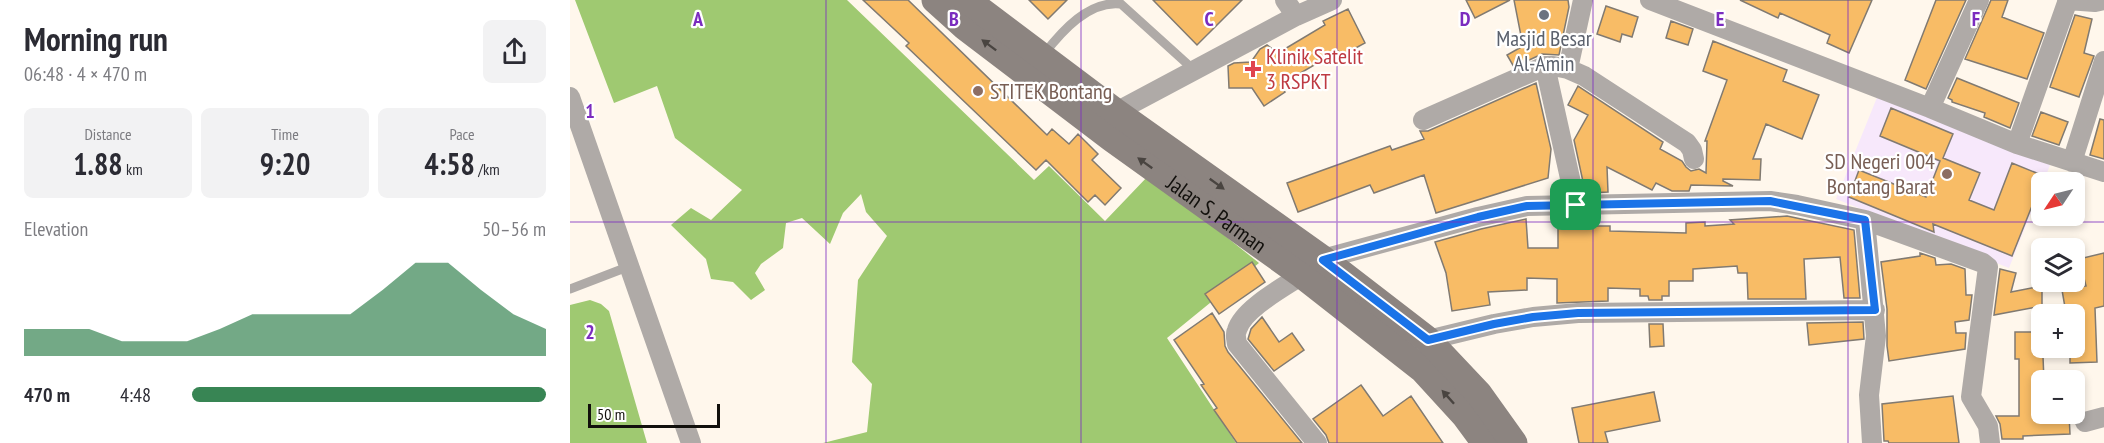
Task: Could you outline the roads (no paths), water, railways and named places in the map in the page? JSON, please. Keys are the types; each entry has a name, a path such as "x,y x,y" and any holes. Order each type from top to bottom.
{"main road":[{"name":"Jalan S. Parman","path":"935,0 965,27 1111,138 1428,340 1479,394 1514,443"},
{"name":"Jalan S. Parman","path":"967,0 1116,112 1312,267 1422,369 1465,416 1485,443"}],"street":[{"path":"1116,112 1194,70 1290,8 1332,0"},
{"path":"1568,69 1583,0"},
{"path":"1650,0 2017,144 2104,172"},
{"path":"1930,108 1979,0"},
{"path":"2017,144 2067,0 2095,2 2104,0"},
{"path":"2072,162 2104,61"},
{"path":"1545,66 1576,205"},
{"path":"1423,120 1545,66 1553,66 1584,76 1687,143 1694,159"},
{"path":"570,97 691,443"},
{"path":"1317,443 1237,344 1235,333 1242,319 1312,267 1478,217 1527,206 1770,201 1865,220 1983,263 1988,267 1975,404 1988,426 1990,443"},
{"path":"1865,220 1876,336 1869,396 1872,443"},
{"path":"1428,340 1494,324 1533,317 1578,313 1875,310"}],"lane":[{"path":"1042,57 1060,33 1078,18 1102,5 1121,3 1194,70"},
{"path":"570,290 630,266"}],"place":[{"name":"Masjid Besar Al-Amin","path":"1544,15"},
{"name":"Klinik Satelit 3 RSPKT","path":"1253,69"},
{"name":"STITEK Bontang","path":"978,91"},
{"name":"SD Negeri 004 Bontang Barat","path":"1947,174"}]}
